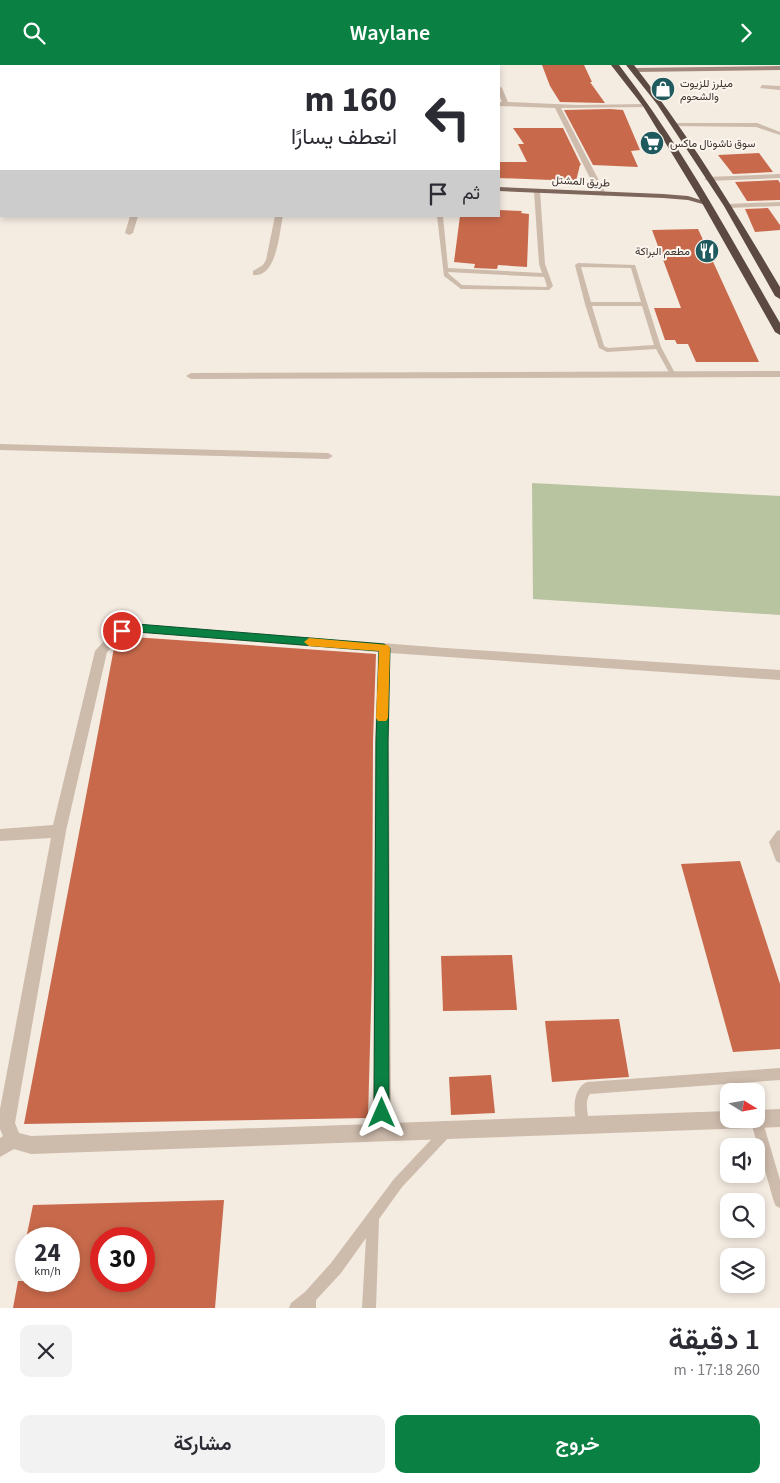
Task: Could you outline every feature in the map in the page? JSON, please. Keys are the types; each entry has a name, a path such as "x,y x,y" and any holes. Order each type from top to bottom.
{"highway":[{"path":"614,65 646,105 706,203 780,332"},
{"path":"632,67 674,125 708,179 728,205 780,296"}],"main road":[{"name":"طريق المشتل","path":"500,189 663,195 684,194 697,189"},
{"name":"طريق المشتل","path":"663,195 706,203"}],"street":[{"path":"632,67 716,66 780,68"},
{"path":"762,87 780,88"},
{"path":"500,90 506,104"},
{"path":"500,104 557,106 646,105"},
{"path":"557,106 602,194"},
{"path":"674,125 757,125 778,134"},
{"path":"708,179 780,176"},
{"path":"728,205 780,204"},
{"path":"129,233 134,217"},
{"path":"256,273 266,267 270,260 279,217"},
{"path":"191,376 780,374"},
{"path":"0,447 328,456"},
{"path":"720,1120 31,1145 6,1144 6,1123 59,831 101,651 110,638 122,631 137,628 384,648 780,675"},
{"path":"382,1132 382,741 384,648"},
{"path":"0,835 59,831"},
{"path":"765,1119 780,1118"}],"lane":[{"path":"440,217 446,275 461,287 548,289 550,286 542,264 537,191"},
{"path":"658,347 603,349 578,267 580,265 631,265 658,347 674,375"},
{"path":"446,270 546,275"},
{"path":"588,303 644,304"},
{"path":"780,834 774,842 780,858"},
{"path":"583,1125 580,1101 582,1093 587,1088 780,1074"},
{"path":"759,1128 780,1202"},
{"path":"296,1308 310,1302 373,1220 398,1183 448,1130"},
{"path":"369,1308 373,1220"}],"green space":[{"path":"532,483 780,496 780,615 533,599"}],"building":[{"path":"542,65 584,65 592,82 590,82 605,103 560,102 550,86"},
{"path":"564,110 623,110 640,150 631,151 638,167 593,165"},
{"path":"513,128 563,128 581,165 576,181 500,178 500,162 527,162 518,144 524,144"},
{"path":"759,153 773,172 733,174 718,155"},
{"path":"778,180 780,183 780,200 747,201 735,182"},
{"path":"768,208 780,225 780,230 755,232 745,209"},
{"path":"500,210 522,211 521,213 529,214 527,267 498,265 497,269 474,268 475,264 454,262 460,217 500,217"},
{"path":"698,229 759,362 696,362 688,344 677,344 675,340 665,340 654,308 681,308 652,230"},
{"path":"133,637 376,654 368,1118 24,1124 114,648"},
{"path":"740,861 780,984 780,1049 733,1052 681,864"},
{"path":"512,955 517,1010 443,1011 441,956"},
{"path":"619,1019 629,1077 552,1082 545,1021"},
{"path":"491,1075 495,1113 451,1115 449,1077"},
{"path":"224,1200 215,1308 13,1308 16,1292 80,1292 80,1227 28,1227 33,1205"}],"slow traffic":[{"path":"309,642 384,648 382,718"}],"place":[{"name":"ميلرز للزيوت والشحوم","path":"663,89"},
{"name":"سوق ناشونال ماكس","path":"652,143"},
{"name":"مطعم البراكة","path":"707,251"}],"route":[{"path":"122,631 137,628 384,648 382,741 382,1113"}]}
